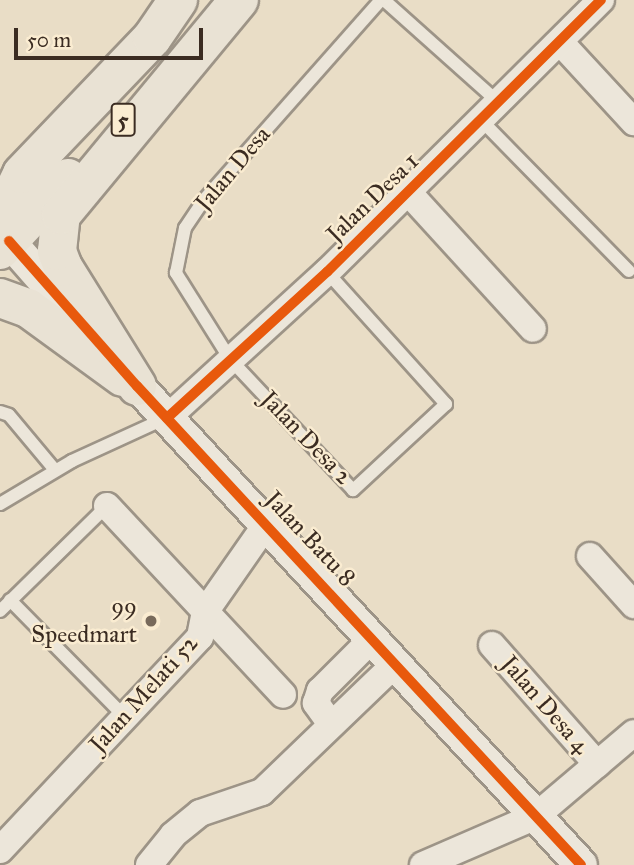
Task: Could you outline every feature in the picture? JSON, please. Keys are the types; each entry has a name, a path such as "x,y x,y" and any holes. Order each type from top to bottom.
{"highway":[{"name":"5","path":"0,169 166,0"},
{"path":"3,244 7,205 22,174 152,38 178,0"},
{"name":"5","path":"3,244 238,0"},
{"path":"137,386 63,267 57,251 61,215 238,0"},
{"path":"0,298 28,307 137,386"}],"street":[{"name":"Jalan Desa 1","path":"167,418 327,272 562,43 601,0"},
{"path":"562,43 634,122"},
{"path":"408,192 533,329"},
{"name":"Jalan Batu 8","path":"3,244 267,523 581,865"},
{"path":"107,506 283,695"},
{"name":"Jalan Melati 52","path":"0,850 200,637 205,612 267,523"},
{"path":"590,556 634,606"},
{"path":"331,724 316,703 320,691 373,638"},
{"name":"Jalan Desa 4","path":"492,645 597,764"},
{"path":"149,865 173,835 200,814 262,792 396,663"},
{"path":"423,865 536,816 634,733"}],"lane":[{"path":"382,0 490,112 629,271"},
{"name":"Jalan Desa","path":"230,359 176,273 185,228 203,201 382,0"},
{"name":"Jalan Desa 2","path":"230,359 353,490 446,404 327,272"},
{"path":"0,412 9,415 55,470"},
{"path":"0,503 55,470 167,418"},
{"path":"0,484 11,495"},
{"path":"0,611 107,506"},
{"path":"10,600 125,717"}],"cycle path":[{"path":"167,418 327,272 601,0"},
{"path":"9,241 137,386 581,865"}],"place":[{"name":"99 Speedmart","path":"151,621"}]}
